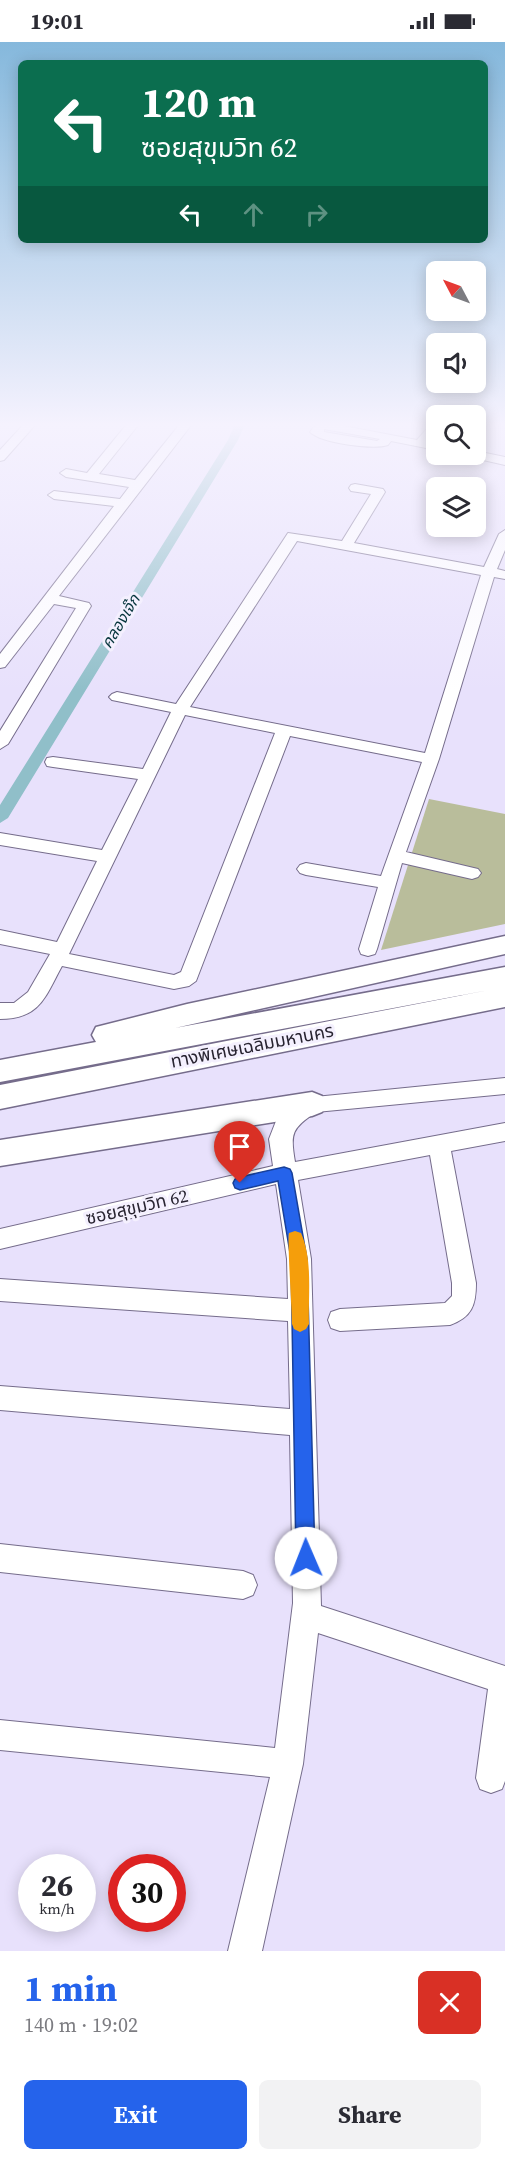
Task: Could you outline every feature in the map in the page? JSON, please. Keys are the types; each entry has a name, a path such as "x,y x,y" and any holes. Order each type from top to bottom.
{"highway":[{"path":"79,1042 187,1014 505,945"},
{"name":"ทางพิเศษเฉลิมมหานคร","path":"0,1056 505,967"},
{"path":"0,1071 505,977"},
{"name":"ทางพิเศษเฉลิมมหานคร","path":"0,1097 505,997"},
{"path":"0,1109 505,1015"},
{"path":"0,1153 49,1143 312,1104"}],"street":[{"path":"0,664 52,599 115,513"},
{"path":"346,546 366,513"},
{"path":"368,949 396,856 497,574 505,534"},
{"path":"0,1011 16,1011 25,1007 35,997 59,954 180,710 293,536 497,574"},
{"path":"0,744 84,606 52,599"},
{"path":"117,698 431,759"},
{"path":"0,937 59,954 174,981 182,981 189,976 284,730"},
{"path":"53,762 148,775"},
{"path":"7,840 108,857"},
{"path":"396,856 472,873"},
{"path":"306,868 387,883"},
{"path":"245,1951 288,1764 306,1615 299,1259 280,1139 287,1121 312,1104 505,1086"},
{"name":"ซอยสุขุมวิท 62","path":"0,1239 284,1173 505,1132"},
{"path":"340,1320 450,1314 464,1301 465,1283 439,1145"},
{"path":"0,1290 300,1311"},
{"path":"0,1398 303,1423"},
{"path":"0,1558 243,1585"},
{"path":"306,1615 498,1678 504,1689 503,1705 491,1778"},
{"path":"0,1735 288,1764"}],"green space":[{"path":"429,799 505,814 505,924 381,950"}],"waterway":[{"name":"คลองเจ๊ก","path":"0,818 188,513"}],"slow traffic":[{"path":"295,1238 299,1259 300,1324"}],"route":[{"path":"240,1183 284,1173 299,1259 306,1558"}]}
